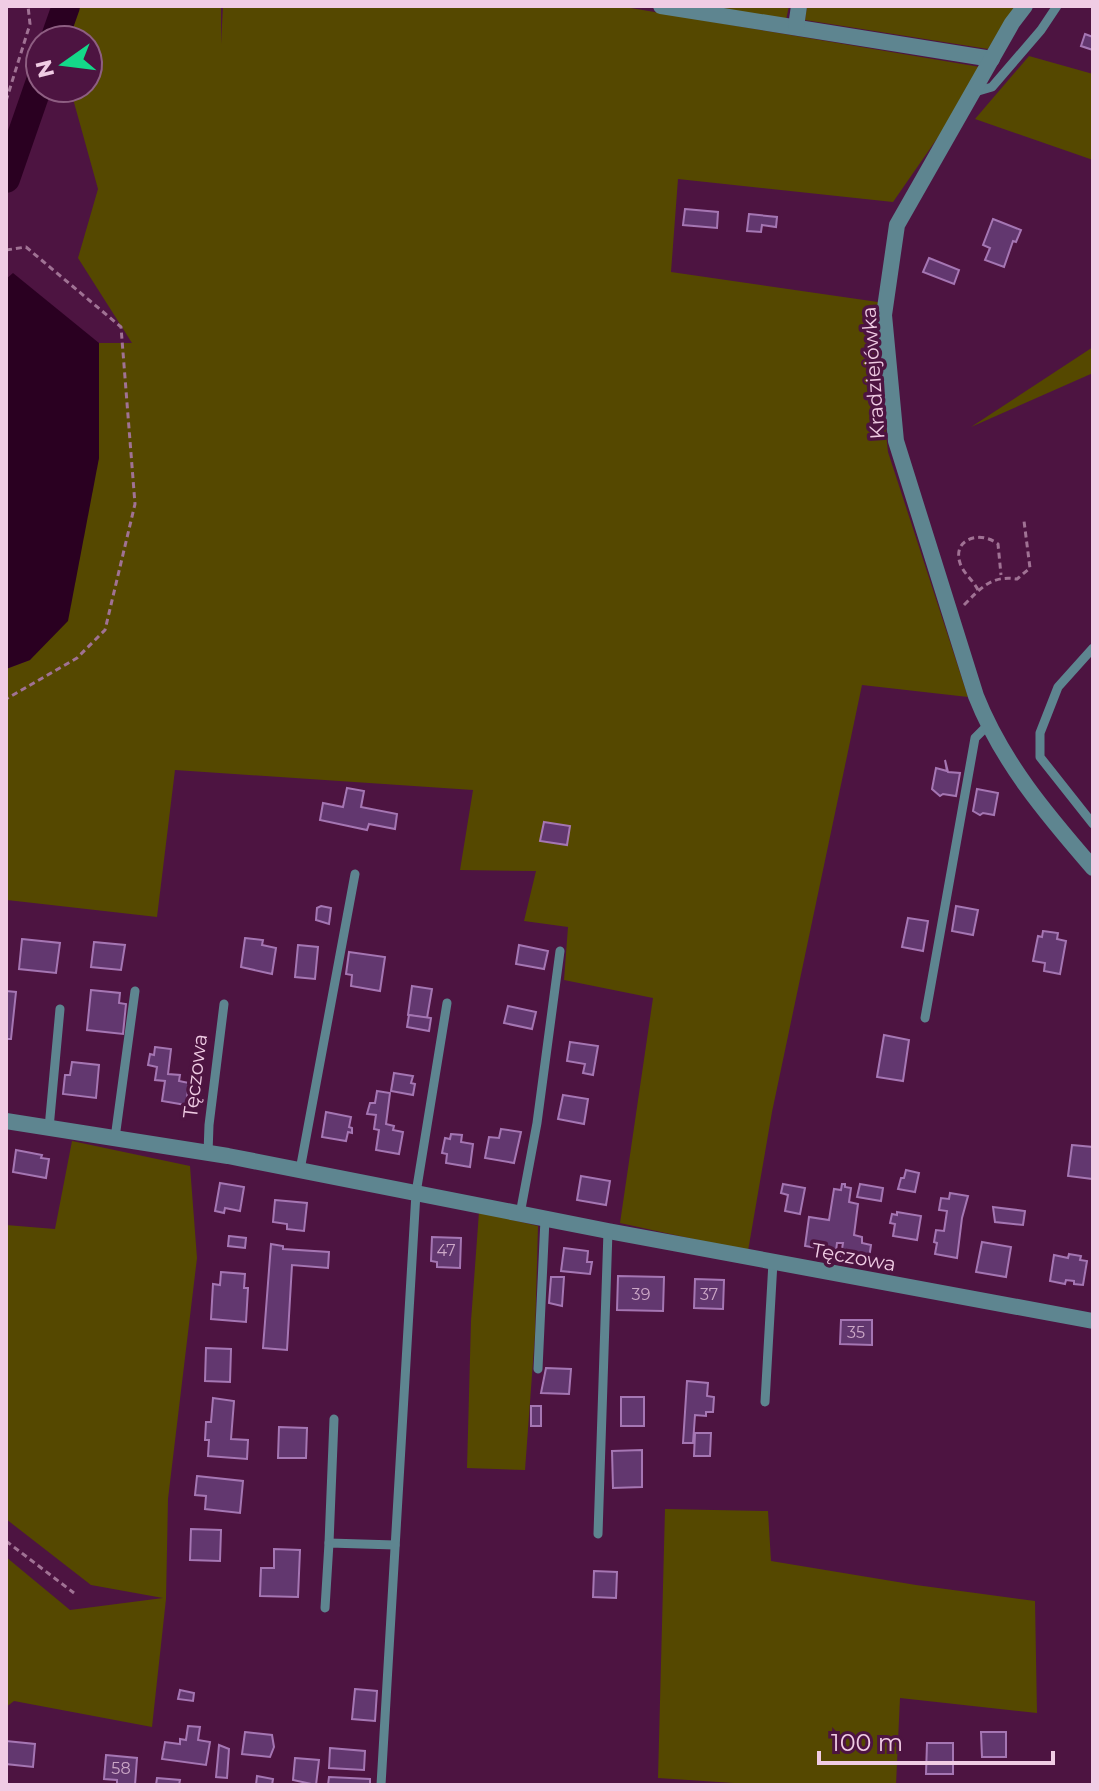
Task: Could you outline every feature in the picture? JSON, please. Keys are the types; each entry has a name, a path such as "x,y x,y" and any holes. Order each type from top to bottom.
{"street":[{"path":"661,6 992,59"},
{"path":"796,27 799,6"},
{"name":"Kradziejówka","path":"1025,6 1012,23 897,225 884,315 896,441 987,726 1013,769 1093,868"},
{"name":"Tęczowa","path":"6,1121 208,1153 1093,1321"}],"lane":[{"path":"972,94 992,87 1041,30 1057,6"},
{"path":"1093,648 1058,687 1040,733 1040,757 1093,824"},
{"path":"925,1018 975,738 987,726"},
{"path":"300,1170 355,874"},
{"path":"520,1214 537,1123 560,951"},
{"path":"115,1138 135,991"},
{"path":"381,1785 416,1193 447,1003"},
{"name":"Tęczowa","path":"208,1153 224,1004"},
{"path":"49,1128 60,1009"},
{"path":"538,1369 545,1219"},
{"path":"598,1534 608,1231"},
{"path":"765,1402 773,1262"},
{"path":"325,1608 334,1419"},
{"path":"329,1543 395,1545"}],"path":[{"path":"6,101 30,24 28,6"},
{"path":"6,250 26,247 121,327 135,504 105,630 77,658 6,699"},
{"path":"950,612 965,605 978,590 1002,577 1017,579 1030,568 1024,521"},
{"path":"978,590 961,567 959,556 964,543 973,537 982,535 998,544 1002,577"},
{"path":"6,1541 74,1593"}],"shaded area":[{"path":"76,6 221,6 221,44 223,6 619,6 986,68 893,202 678,179 671,272 878,302 876,341 888,452 968,697 862,685 772,1112 748,1251 620,1223 653,998 564,980 568,927 524,921 536,871 460,870 473,790 175,770 157,917 7,900 6,907 6,669 30,660 99,458 99,343 132,343 78,258 98,189 74,104 104,104 104,24 70,24"},
{"path":"704,6 789,6 786,20"},
{"path":"807,6 1015,6 988,49 805,20"},
{"path":"1029,56 1093,74 1093,160 975,119"},
{"path":"13,273 99,343 99,458 68,621 30,660 6,669 6,279"},
{"path":"1093,347 1093,373 971,427"},
{"path":"72,1141 190,1166 197,1258 168,1499 166,1599 152,1727 14,1701 6,1707 6,1557 70,1610 163,1598 91,1585 6,1519 6,1225 55,1229"},
{"path":"479,1212 538,1226 535,1334 525,1470 467,1468 471,1321"},
{"path":"665,1509 768,1511 771,1561 1035,1601 1037,1713 900,1698 896,1785 765,1785 658,1778"}],"building":[{"path":"1085,34 1093,37 1093,50 1081,46"},
{"path":"685,209 718,212 717,228 683,225"},
{"path":"749,214 777,217 776,227 762,225 761,232 747,231"},
{"path":"993,219 1021,230 1016,242 1013,241 1004,267 985,260 990,248 983,245"},
{"path":"929,258 959,270 954,284 923,272"},
{"path":"945,760 948,772 960,773 956,796 940,796 932,789 936,768 947,771"},
{"path":"347,788 364,791 361,807 397,814 395,829 369,824 367,830 320,820 323,803 343,807"},
{"path":"977,789 998,793 994,815 980,815 973,811"},
{"path":"544,822 570,826 567,845 540,841"},
{"path":"956,906 978,910 973,935 952,931"},
{"path":"317,908 331,908 329,924 316,920"},
{"path":"908,918 928,921 923,951 902,947"},
{"path":"1043,931 1058,933 1057,939 1066,941 1060,974 1044,971 1045,963 1033,961 1038,936 1042,937"},
{"path":"245,938 263,940 262,945 276,948 272,974 241,967"},
{"path":"22,939 60,943 56,973 19,969"},
{"path":"94,942 125,945 121,970 91,967"},
{"path":"298,945 318,947 315,979 295,977"},
{"path":"519,945 548,951 544,969 516,964"},
{"path":"349,952 385,957 380,991 351,986 352,975 346,974"},
{"path":"412,986 432,989 427,1018 408,1015"},
{"path":"91,990 120,993 119,1003 126,1004 123,1034 87,1030"},
{"path":"6,991 16,992 11,1039 6,1039"},
{"path":"508,1006 536,1012 532,1029 504,1023"},
{"path":"409,1015 431,1018 429,1031 407,1027"},
{"path":"884,1035 909,1040 903,1081 877,1077"},
{"path":"570,1042 598,1046 593,1075 583,1073 585,1064 567,1061"},
{"path":"155,1047 171,1049 168,1074 180,1075 179,1081 189,1083 186,1105 162,1101 165,1081 155,1080 157,1067 148,1065"},
{"path":"72,1062 99,1065 96,1098 63,1094 65,1075 70,1075"},
{"path":"394,1073 413,1076 413,1095 391,1091"},
{"path":"377,1091 390,1093 386,1124 394,1126 393,1130 403,1132 399,1154 376,1150 379,1130 374,1129 376,1115 367,1114 370,1103 375,1103"},
{"path":"563,1095 588,1099 584,1124 558,1119"},
{"path":"326,1112 351,1117 349,1127 352,1133 348,1132 346,1141 322,1137"},
{"path":"501,1129 521,1132 514,1163 485,1158 489,1137 499,1138"},
{"path":"451,1134 462,1135 461,1142 473,1144 470,1167 446,1163 447,1154 442,1153 445,1138 450,1139"},
{"path":"1072,1145 1093,1147 1093,1179 1068,1176"},
{"path":"16,1150 49,1159 46,1178 13,1172"},
{"path":"906,1170 919,1173 915,1192 898,1189"},
{"path":"581,1176 610,1181 606,1205 577,1200"},
{"path":"220,1183 244,1187 240,1211 225,1208 224,1213 215,1211"},
{"path":"783,1184 805,1188 800,1214 785,1211 788,1195 781,1193"},
{"path":"842,1184 851,1188 849,1202 858,1204 854,1235 862,1237 862,1243 871,1245 868,1265 840,1261 843,1243 837,1243 836,1251 805,1246 809,1217 829,1220 834,1189 841,1190"},
{"path":"860,1184 883,1188 881,1201 857,1197"},
{"path":"950,1193 968,1196 957,1258 935,1254 936,1230 944,1231 947,1211 939,1210 941,1198 949,1199"},
{"path":"275,1200 307,1203 304,1231 287,1229 287,1224 273,1222"},
{"path":"993,1207 1025,1211 1023,1225 995,1222"},
{"path":"897,1212 921,1216 917,1240 893,1236 895,1224 890,1223 892,1214 897,1215"},
{"path":"229,1236 246,1238 245,1248 228,1246"},
{"path":"432,1237 461,1238 460,1268 437,1267 437,1262 431,1261"},
{"path":"982,1242 1011,1247 1006,1277 976,1272"},
{"path":"271,1244 283,1246 283,1249 329,1252 328,1268 292,1265 287,1350 263,1348"},
{"path":"564,1248 588,1251 587,1262 592,1262 590,1274 561,1271"},
{"path":"1069,1254 1081,1256 1080,1260 1087,1261 1083,1285 1066,1280 1065,1284 1050,1281 1054,1255 1068,1258"},
{"path":"221,1272 245,1274 244,1288 248,1288 246,1322 211,1319 213,1284 220,1285"},
{"path":"618,1276 664,1277 663,1311 617,1310"},
{"path":"551,1277 564,1277 562,1306 549,1303"},
{"path":"695,1279 724,1280 723,1309 694,1308"},
{"path":"841,1320 872,1320 872,1345 840,1344"},
{"path":"206,1348 231,1349 230,1382 205,1381"},
{"path":"546,1368 571,1369 569,1394 541,1393"},
{"path":"687,1381 708,1383 707,1396 714,1397 713,1412 706,1412 706,1416 695,1415 693,1443 683,1443"},
{"path":"621,1397 644,1397 644,1426 621,1426"},
{"path":"213,1398 234,1401 231,1439 248,1440 247,1459 208,1456 206,1422 211,1422"},
{"path":"531,1406 541,1406 541,1426 531,1426"},
{"path":"279,1427 307,1428 306,1458 278,1458"},
{"path":"695,1433 711,1433 710,1456 694,1456"},
{"path":"642,1450 642,1487 613,1488 612,1451"},
{"path":"197,1476 243,1481 240,1513 205,1509 206,1496 195,1495"},
{"path":"191,1529 221,1530 220,1561 190,1560"},
{"path":"274,1549 300,1550 298,1597 260,1596 261,1568 274,1568"},
{"path":"594,1571 617,1572 616,1598 593,1597"},
{"path":"355,1689 377,1691 375,1721 352,1719"},
{"path":"180,1690 194,1693 193,1701 178,1699"},
{"path":"188,1726 200,1727 198,1740 210,1742 206,1765 162,1759 165,1742 180,1744 180,1739 186,1740"},
{"path":"245,1732 272,1735 274,1747 270,1757 242,1754"},
{"path":"981,1732 1006,1732 1006,1757 982,1757"},
{"path":"6,1741 35,1744 33,1767 6,1764"},
{"path":"927,1743 953,1743 953,1774 926,1774"},
{"path":"219,1745 229,1749 227,1778 216,1777"},
{"path":"330,1748 365,1751 364,1770 329,1768"},
{"path":"106,1755 137,1758 135,1785 117,1785 117,1780 104,1779"},
{"path":"295,1758 319,1760 316,1785 293,1780"},
{"path":"257,1776 273,1779 272,1785 256,1785"},
{"path":"329,1777 370,1779 370,1785 328,1785"},
{"path":"157,1778 180,1780 179,1785 156,1785"}],"waterway":[{"path":"60,24 66,6"},
{"path":"6,179 32,104"}]}
